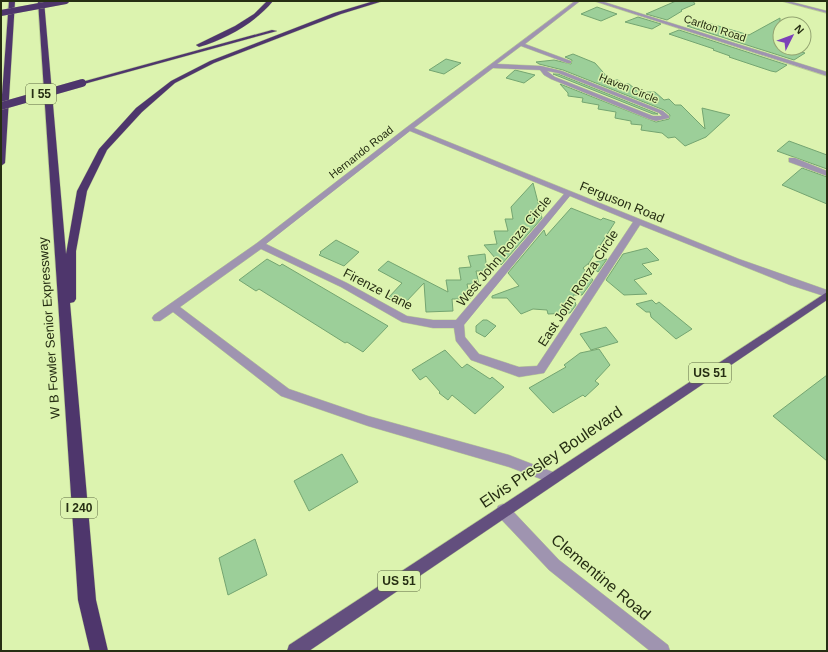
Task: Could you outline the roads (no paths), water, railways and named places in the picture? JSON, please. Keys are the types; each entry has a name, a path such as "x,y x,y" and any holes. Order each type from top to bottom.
{"highway":[{"path":"1,163 12,1"},
{"name":"W B Fowler Senior Expressway","path":"42,1 68,364 87,600 99,651"},
{"path":"1,13 66,1"},
{"path":"93,80 204,43 238,26 255,15 270,1"},
{"path":"93,80 380,1"},
{"path":"68,364 71,251 82,191 103,149 139,110 173,82 212,62 342,12"},
{"name":"I 55","path":"1,106 93,80"}],"main road":[{"name":"Elvis Presley Boulevard","path":"295,651 827,294"}],"street":[{"name":"Hernando Road","path":"158,318 260,245 409,128 578,1"},
{"name":"Carlton Road","path":"596,1 827,74"},
{"path":"783,1 827,12"},
{"path":"521,44 569,62"},
{"name":"Haven Circle","path":"493,66 510,65 541,68 581,80 661,112 667,117 656,119 632,111 553,78 546,74 541,68"},
{"name":"Ferguson Road","path":"409,128 568,194 793,283 827,294"},
{"path":"792,160 827,174"},
{"name":"West John Ronza Circle","path":"459,324 568,194"},
{"name":"East John Ronza Circle","path":"459,324 460,338 475,356 519,372 540,370 638,221"},
{"name":"Firenze Lane","path":"260,245 344,285 405,319 433,324 459,324"},
{"path":"174,307 285,393 354,416 508,461 554,478"},
{"name":"Clementine Road","path":"503,511 554,565 662,651"}]}
